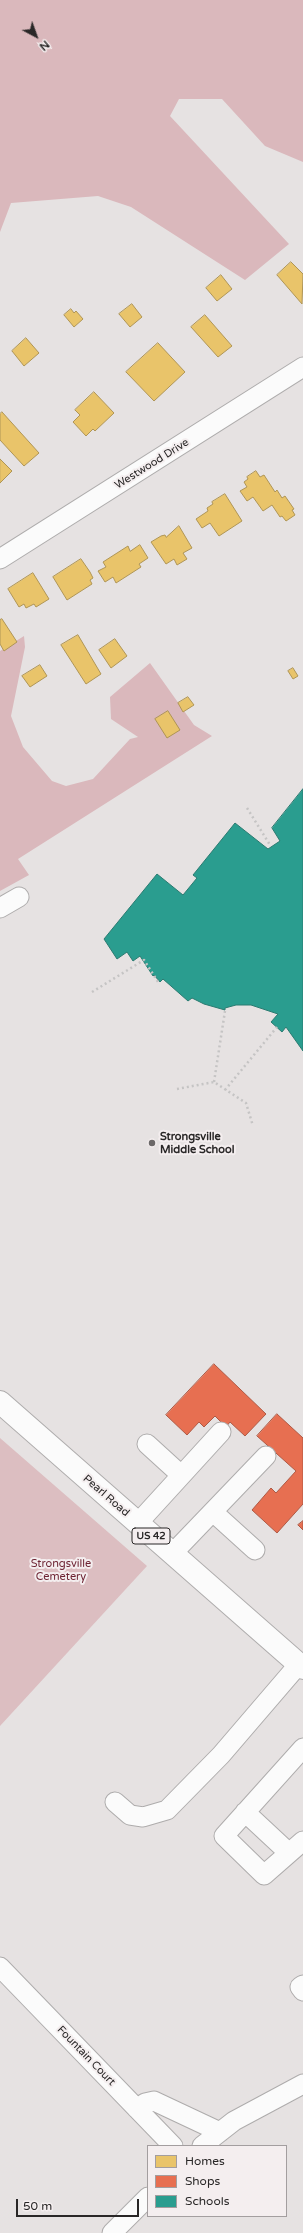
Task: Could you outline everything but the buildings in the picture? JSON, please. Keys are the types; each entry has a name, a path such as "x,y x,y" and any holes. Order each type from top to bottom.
{"main road":[{"name":"Pearl Road","path":"0,1402 137,1524 301,1666"}],"street":[{"name":"Westwood Drive","path":"0,559 303,367"},
{"path":"0,908 20,897"},
{"path":"137,1524 221,1432"},
{"path":"147,1444 181,1475"},
{"path":"172,1554 266,1456"},
{"path":"213,1512 255,1550"},
{"path":"115,1802 130,1815 143,1817 167,1810 220,1755 301,1666"},
{"path":"245,1812 296,1847 264,1875 224,1836 245,1812 303,1748"},
{"name":"Fountain Court","path":"0,1967 172,2145"},
{"path":"303,1985 300,1987 303,1991"},
{"path":"203,2145 234,2121 303,2084"},
{"path":"137,2109 145,2103 154,2100 169,2110 220,2132"},
{"path":"112,2233 147,2198"}],"path":[{"path":"248,808 270,845"},
{"path":"92,992 144,960 158,982"},
{"path":"214,1082 225,1011"},
{"path":"225,1090 277,1027"},
{"path":"177,1089 214,1082 246,1103 253,1126"}],"green space":[{"name":"Strongsville Cemetery","path":"0,1438 147,1566 0,1726"}],"shaded area":[{"path":"0,0 303,0 303,162 265,146 222,99 179,99 170,116 289,244 245,280 131,207 98,196 11,203 0,232"},
{"path":"24,636 25,647 11,716 23,747 52,781 66,786 93,779 130,739 138,737 111,719 110,697 150,663 194,725 212,736 18,859 29,875 0,891 0,651"}],"place":[{"name":"Strongsville Middle School","path":"152,1143"}]}
